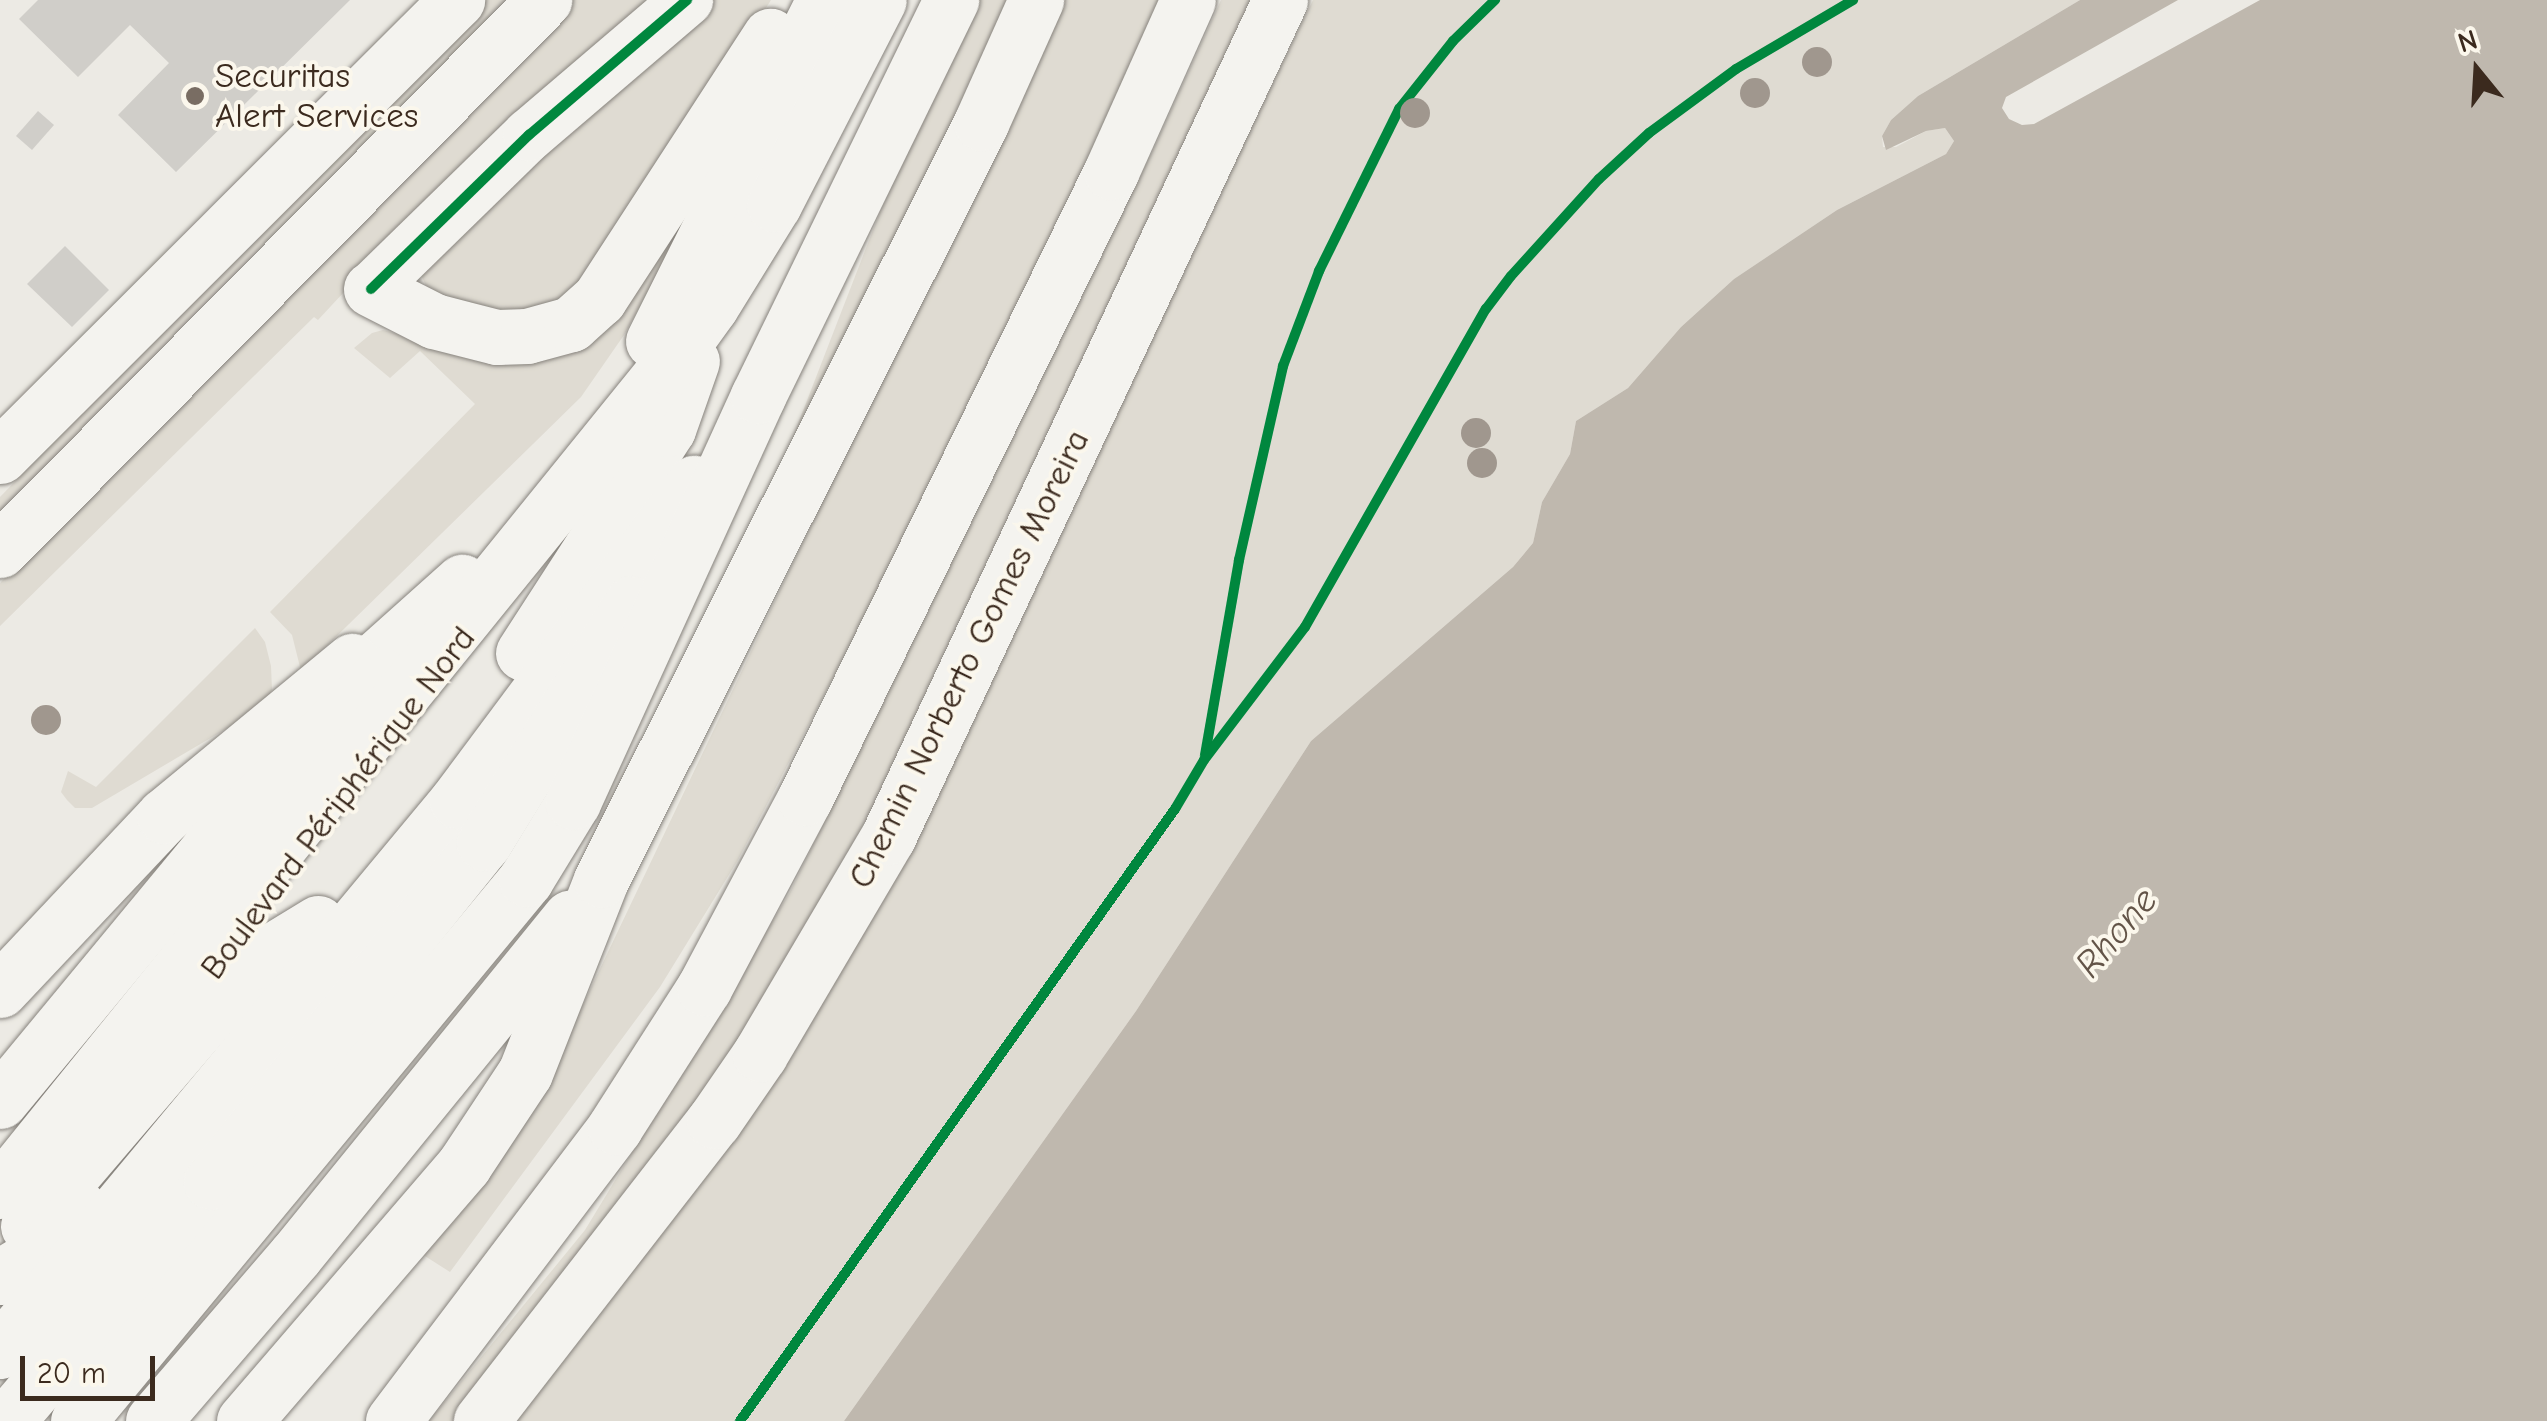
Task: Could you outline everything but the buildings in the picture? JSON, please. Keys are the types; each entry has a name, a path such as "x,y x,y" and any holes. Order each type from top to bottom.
{"main road":[{"path":"0,456 457,0"},
{"path":"0,550 544,0"},
{"path":"371,289 434,321 498,338 527,336 572,324 599,299 794,0"},
{"path":"0,1101 210,847 590,466 824,0"},
{"name":"Boulevard Périphérique Nord","path":"0,1225 278,894 590,466 712,306 774,204 879,0"},
{"path":"78,1421 526,879 572,802 758,396 951,0"},
{"path":"153,1421 295,1256 601,880 972,141 1036,0"},
{"path":"393,1421 616,1126 704,988 805,798 1111,172 1188,0"},
{"name":"Chemin Norberto Gomes Moreira","path":"481,1421 714,1121 760,1054 888,837 1280,0"},
{"path":"0,1277 44,1250 399,827 578,572 668,429 712,306"},
{"path":"244,1421 464,1165 525,1073 601,880 758,396"},
{"path":"0,1399 473,823 758,396"},
{"path":"0,1352 457,801 758,396"},
{"path":"6,1421 211,1182 484,843 758,396"},
{"path":"42,1421 230,1199 502,860 758,396"},
{"path":"115,1421 274,1238 574,874 758,396"},
{"name":"Boulevard Périphérique Nord","path":"0,990 164,816 590,466"},
{"name":"Boulevard Périphérique Nord","path":"0,1048 184,831 590,466"},
{"name":"Boulevard Périphérique Nord","path":"0,1145 225,869 590,466"},
{"name":"Boulevard Périphérique Nord","path":"0,1191 590,466"},
{"path":"194,1421 426,1146 570,966"},
{"path":"0,1352 71,1314"},
{"path":"378,1421 440,1361"}],"street":[{"path":"371,289 529,135 687,0"}],"shaded area":[{"path":"480,0 509,0 0,522 0,497"},
{"path":"572,0 666,0 451,177 318,320 314,317 0,626 0,583"},
{"path":"700,0 771,0 599,274 527,323 431,296 421,275"},
{"path":"975,0 1015,0 763,514 880,212"},
{"path":"1061,0 1164,0 901,547 738,860 660,987 450,1272 417,1251 549,1076"},
{"path":"1221,0 1252,0 864,847 685,1134 455,1421 429,1421 585,1230 790,892 1154,148"},
{"path":"1313,0 2080,0 1918,96 1891,120 1882,136 1883,147 1896,147 1926,131 1945,128 1954,141 1946,154 1837,210 1734,279 1681,327 1628,388 1576,421 1570,454 1542,502 1533,543 1513,567 1311,741 1136,1011 844,1421 512,1421 918,819"},
{"path":"745,117 624,335 581,397 301,671 292,635 270,612 475,404 420,351 390,378 354,348 372,333 383,330 495,361 545,356"},
{"path":"255,628 265,642 271,666 272,690 263,707 92,808 75,808 67,800 61,792 68,771 96,787"}],"water":[{"name":"Rhone","path":"2080,0 2178,0 2006,97 2002,108 2009,119 2022,125 2034,124 2260,0 2547,0 2547,1421 844,1421 1136,1011 1311,741 1513,567 1533,543 1542,502 1570,454 1576,421 1628,388 1681,327 1734,279 1837,210 1946,154 1954,141 1945,128 1926,131 1886,150 1882,136 1891,120 1918,96"}],"cycle path":[{"path":"371,289 529,135 687,0"},
{"path":"1205,755 1239,560 1283,366 1319,271 1399,109 1453,41 1495,0"},
{"path":"740,1421 1175,809 1204,760 1305,627 1486,309 1511,276 1599,179 1649,133 1736,69 1853,0"}],"place":[{"name":"Securitas Alert Services","path":"195,96"}]}
